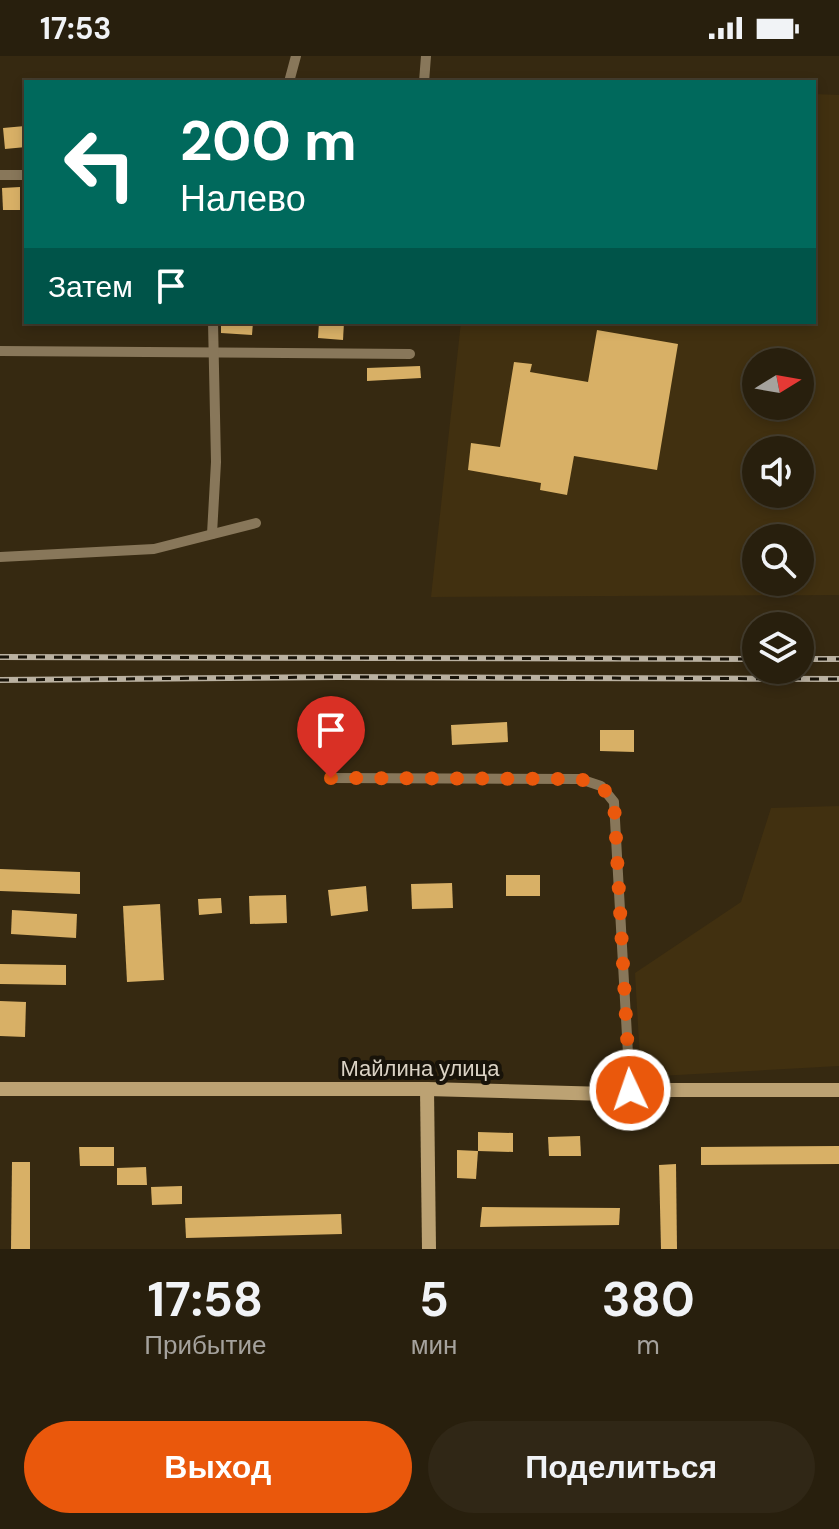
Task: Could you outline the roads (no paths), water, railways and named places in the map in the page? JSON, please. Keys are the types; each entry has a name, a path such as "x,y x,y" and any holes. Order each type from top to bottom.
{"main road":[{"name":"Майлина улица","path":"0,1089 427,1089 607,1094 630,1090 839,1090"},
{"path":"427,1089 429,1249"}],"street":[{"path":"290,80 296,56"},
{"path":"424,80 426,56"},
{"path":"0,175 24,175"},
{"path":"212,534 216,462 213,324"},
{"path":"0,351 213,350 410,354"},
{"path":"0,557 154,549 256,523"},
{"path":"331,778 580,779 601,786 614,802 630,1090"}],"railway":[{"path":"0,657 742,659"},
{"path":"814,659 839,659"},
{"path":"0,680 338,677 839,679"}]}
